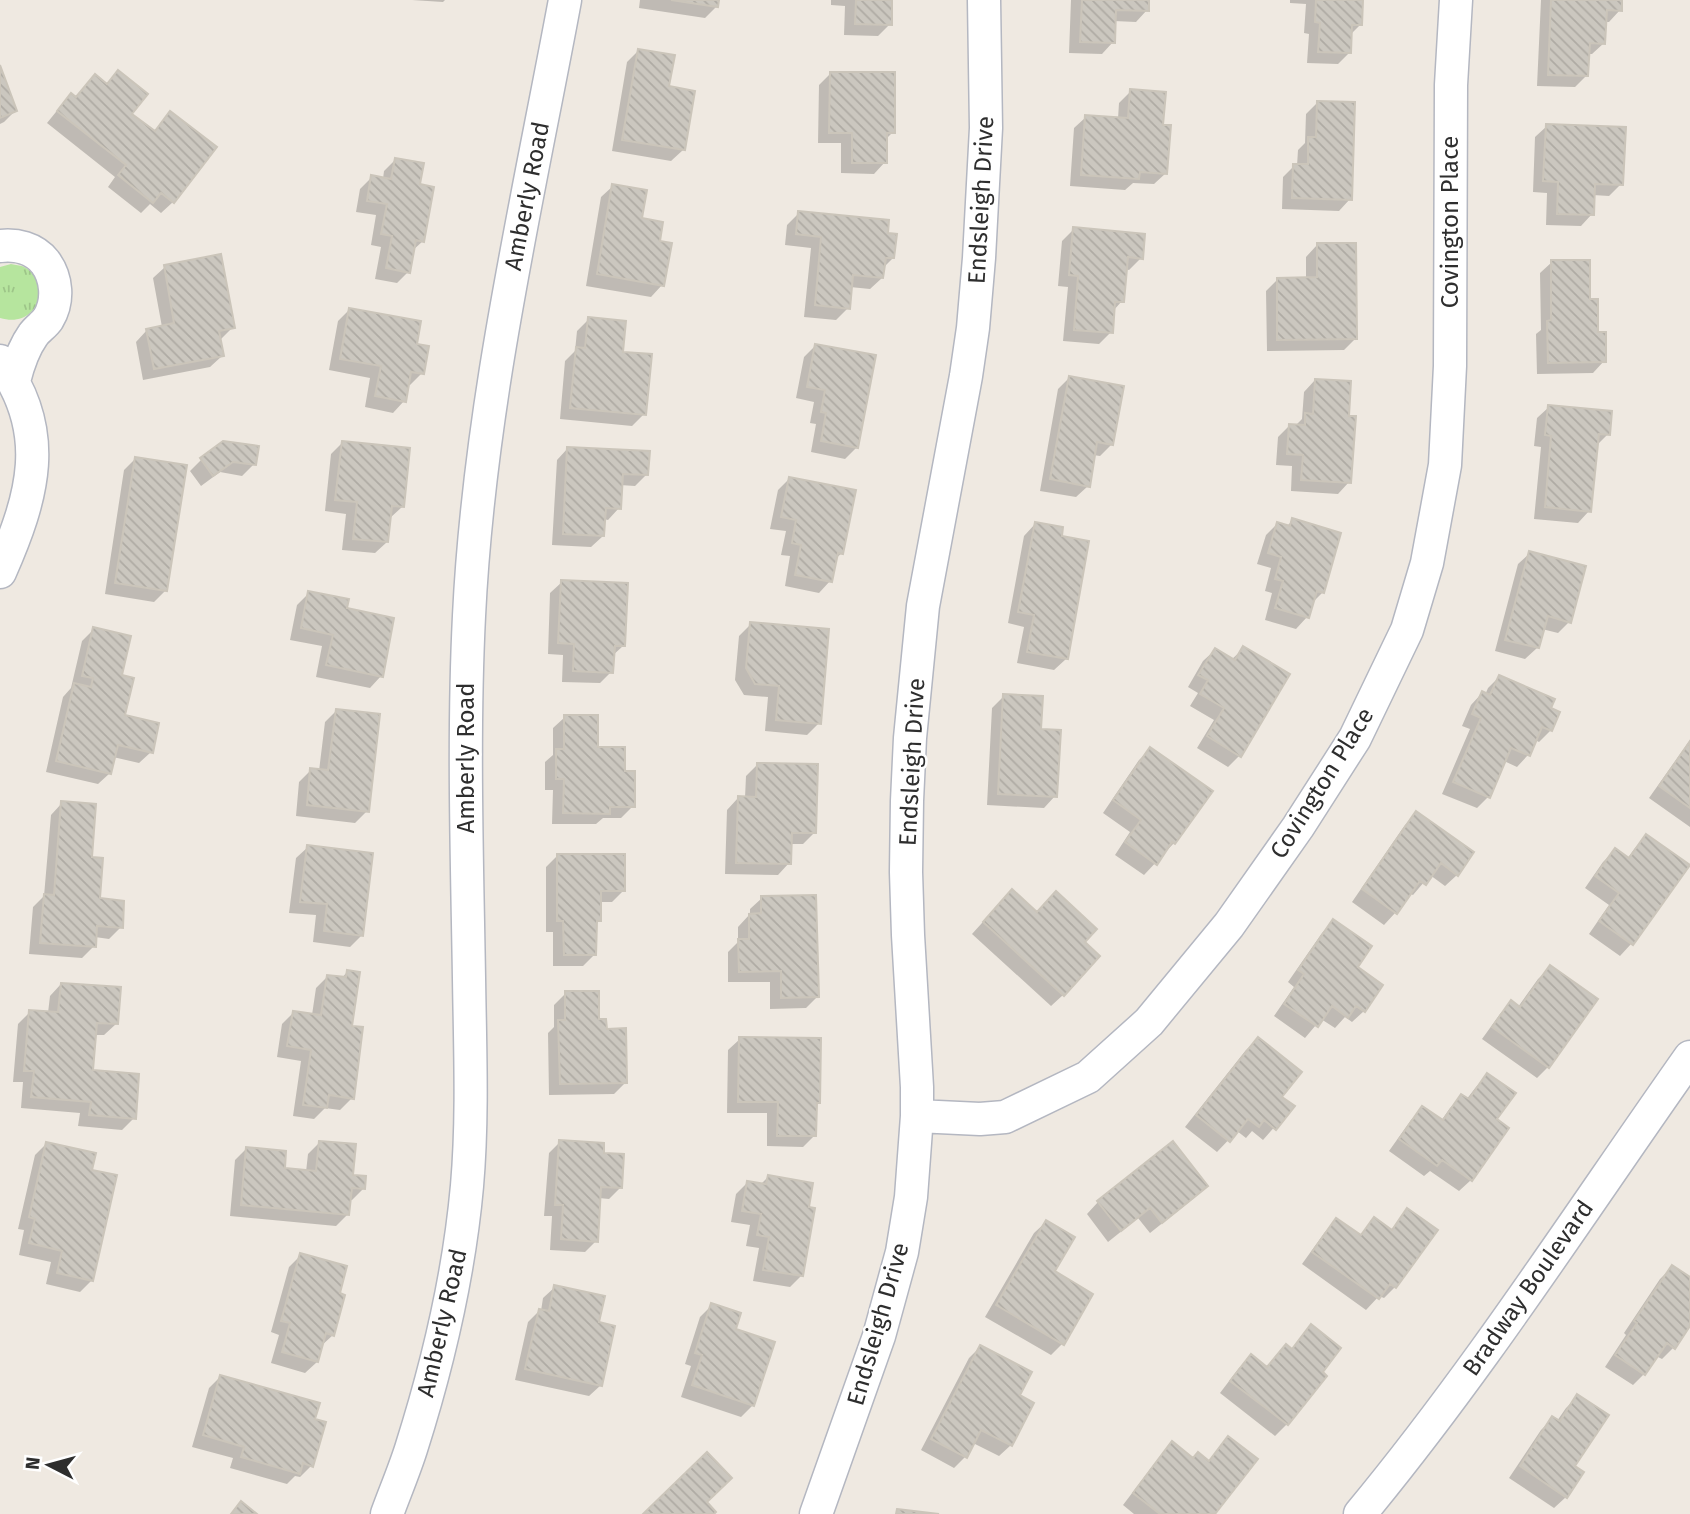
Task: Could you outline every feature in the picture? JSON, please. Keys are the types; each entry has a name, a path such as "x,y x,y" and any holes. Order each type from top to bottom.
{"street":[{"name":"Amberly Road","path":"387,1514 411,1450 436,1360 457,1262 467,1184 471,1094 465,747 469,611 495,372 565,0"},
{"name":"Endsleigh Drive","path":"816,1514 879,1336 902,1252 911,1197 917,1087 908,935 907,801 910,738 923,607 966,376 975,300 986,128 984,0"},
{"name":"Covington Place","path":"917,1116 980,1119 1005,1117 1088,1077 1149,1022 1229,925 1298,827 1355,738 1407,630 1427,564 1446,466 1450,366 1451,85 1456,0"},
{"path":"0,246 13,245 28,249 42,258 51,271 55,286 55,301 48,318 32,336 20,361 7,371 27,413 33,463 21,522 0,572"},
{"name":"Bradway Boulevard","path":"1360,1514 1399,1467 1516,1308 1690,1057"}],"green space":[{"path":"11,264 32,272 40,291 33,310 25,317 14,320 0,318 0,267"}],"building":[{"path":"671,0 719,0 718,7"},
{"path":"856,0 892,0 892,25 855,24"},
{"path":"1082,0 1149,0 1149,11 1116,10 1115,43 1080,42"},
{"path":"1316,0 1363,0 1362,25 1352,25 1351,53 1318,52 1320,23 1315,22"},
{"path":"1551,0 1622,0 1622,11 1607,10 1605,44 1590,43 1588,76 1548,75"},
{"path":"638,49 675,55 669,86 695,91 685,150 622,140"},
{"path":"0,65 17,111 0,118"},
{"path":"118,70 148,94 132,114 155,131 170,111 217,147 174,203 161,193 153,203 118,175 126,165 57,111 71,93 76,97 95,74 107,84"},
{"path":"830,72 895,72 895,133 887,133 887,163 852,163 852,133 829,133"},
{"path":"1130,89 1166,92 1163,125 1171,125 1167,174 1140,172 1139,179 1081,175 1085,115 1128,118"},
{"path":"1317,101 1355,102 1352,200 1292,198 1293,164 1308,164 1308,137 1316,137"},
{"path":"1546,124 1626,127 1623,185 1595,184 1594,215 1557,214 1558,182 1543,181"},
{"path":"395,158 424,163 420,184 434,187 424,242 416,240 410,273 386,268 392,236 381,234 387,204 367,201 371,175 391,179"},
{"path":"612,184 647,190 642,218 663,222 660,241 672,243 664,286 597,274"},
{"path":"798,211 889,220 888,233 897,234 894,258 886,258 883,278 853,275 850,309 815,305 821,237 796,234"},
{"path":"1073,227 1145,234 1143,259 1128,257 1124,302 1115,302 1113,333 1074,330 1078,276 1069,275"},
{"path":"1317,243 1356,243 1357,339 1277,340 1277,278 1317,277"},
{"path":"221,254 235,328 219,331 224,356 154,369 146,329 174,323 164,265"},
{"path":"1551,260 1590,260 1590,299 1598,299 1598,332 1606,332 1606,362 1548,363 1547,321 1551,320"},
{"path":"349,308 421,321 417,344 429,346 424,374 411,372 406,402 375,396 381,366 340,359"},
{"path":"588,317 626,321 623,352 652,354 646,415 570,408 576,347 585,348"},
{"path":"815,344 876,355 858,448 821,441 826,413 821,412 825,390 807,387"},
{"path":"1069,376 1124,386 1113,445 1097,442 1090,487 1050,479"},
{"path":"1315,379 1351,381 1349,416 1356,416 1351,483 1301,480 1303,455 1287,454 1289,424 1305,425 1305,413 1313,414"},
{"path":"1548,405 1612,411 1610,435 1599,434 1591,512 1545,507 1551,436 1545,435"},
{"path":"223,441 259,446 256,465 233,462 213,476 200,458"},
{"path":"342,441 410,448 404,507 392,506 388,542 353,539 357,502 335,500"},
{"path":"567,447 650,451 648,475 623,474 621,509 606,508 604,536 563,534"},
{"path":"135,457 187,465 167,591 115,583"},
{"path":"789,477 856,490 843,554 838,553 832,582 795,575 801,545 792,543 796,520 781,517"},
{"path":"1292,518 1341,533 1324,593 1317,591 1309,618 1275,608 1283,581 1275,579 1281,557 1268,553 1277,522 1290,526"},
{"path":"1035,522 1063,527 1062,536 1089,541 1068,659 1027,652 1034,615 1018,612"},
{"path":"1529,551 1586,566 1571,623 1548,616 1539,648 1505,640"},
{"path":"561,580 628,583 625,646 615,646 613,673 573,671 574,644 558,643"},
{"path":"308,591 349,599 347,608 394,618 383,677 326,665 333,635 301,628"},
{"path":"750,622 829,629 821,724 776,720 779,686 755,684 746,668"},
{"path":"93,627 131,636 122,675 134,678 125,715 159,723 153,753 118,745 111,774 56,761 74,683 91,687 93,678 82,676"},
{"path":"1243,646 1290,674 1241,757 1207,736 1224,708 1200,694 1208,680 1198,675 1215,648 1235,660"},
{"path":"1499,675 1555,699 1551,708 1560,712 1552,731 1542,727 1530,756 1511,748 1490,798 1453,782 1481,718 1472,714 1482,691 1490,695"},
{"path":"1003,694 1043,696 1041,729 1061,730 1057,797 998,794"},
{"path":"336,709 380,714 369,812 307,805 310,768 328,770"},
{"path":"564,715 598,715 598,747 625,747 625,771 635,771 635,807 610,807 610,814 563,813 564,779 556,779 556,749 564,749"},
{"path":"1690,741 1690,808 1659,786"},
{"path":"1150,747 1213,791 1157,865 1125,842 1141,820 1113,800"},
{"path":"757,763 818,764 816,833 792,833 791,864 736,863 738,796 756,797"},
{"path":"61,801 96,804 92,857 103,858 100,898 124,901 123,928 97,926 96,947 40,943 44,894 54,895"},
{"path":"1416,811 1474,852 1458,876 1441,863 1426,885 1420,881 1397,914 1362,889"},
{"path":"1646,834 1690,865 1633,945 1599,921 1619,893 1595,876 1615,848 1629,858"},
{"path":"307,845 373,853 363,936 324,931 327,904 300,902"},
{"path":"557,854 625,854 625,891 601,891 601,921 597,921 596,955 564,955 563,921 557,921"},
{"path":"1012,889 1037,912 1056,891 1097,929 1085,942 1100,956 1064,996 983,922"},
{"path":"816,895 819,997 781,998 781,971 739,972 738,939 749,939 749,914 761,913 761,896"},
{"path":"1333,919 1372,946 1358,967 1383,985 1365,1012 1356,1006 1348,1018 1332,1006 1318,1027 1284,1004 1304,974 1298,970"},
{"path":"1550,965 1598,999 1549,1068 1492,1027 1511,1000 1520,1007"},
{"path":"347,970 360,972 352,1026 363,1027 354,1099 329,1095 327,1108 303,1105 311,1050 287,1046 293,1011 321,1015 327,975 346,977"},
{"path":"61,983 121,987 118,1024 97,1023 93,1070 139,1074 136,1119 89,1115 91,1102 31,1097 34,1071 24,1071 29,1010 58,1012"},
{"path":"565,991 599,991 599,1019 606,1019 607,1029 626,1028 627,1083 560,1084 558,1020 565,1020"},
{"path":"739,1037 821,1038 820,1103 817,1103 816,1136 777,1136 778,1102 738,1102"},
{"path":"1258,1037 1302,1072 1282,1097 1295,1106 1276,1130 1264,1120 1259,1127 1248,1119 1230,1142 1196,1115"},
{"path":"1487,1073 1516,1093 1497,1119 1509,1128 1472,1181 1442,1160 1437,1166 1399,1139 1422,1106 1443,1120 1461,1094 1469,1099"},
{"path":"559,1140 604,1143 604,1153 624,1154 622,1188 601,1187 598,1242 561,1239 563,1205 555,1205"},
{"path":"319,1141 356,1144 353,1175 366,1176 365,1189 352,1188 349,1215 241,1205 246,1147 286,1151 285,1168 316,1171"},
{"path":"1173,1141 1208,1186 1162,1223 1150,1208 1121,1231 1097,1201"},
{"path":"46,1142 96,1153 92,1170 117,1175 93,1281 57,1273 62,1251 29,1243 35,1219 29,1217"},
{"path":"768,1175 813,1183 809,1207 815,1208 803,1276 763,1270 769,1237 757,1235 761,1214 742,1211 747,1181 766,1184"},
{"path":"1407,1208 1438,1230 1396,1288 1390,1284 1379,1299 1312,1252 1336,1218 1361,1235 1374,1217 1392,1230"},
{"path":"1046,1220 1075,1237 1055,1271 1093,1294 1064,1345 996,1305"},
{"path":"300,1253 347,1266 340,1293 345,1295 334,1336 326,1333 318,1362 282,1352 290,1323 281,1321"},
{"path":"1672,1265 1690,1277 1690,1326 1675,1349 1667,1343 1645,1375 1615,1355 1637,1323 1634,1321"},
{"path":"554,1285 605,1296 599,1322 615,1326 602,1386 525,1369 539,1309 549,1311"},
{"path":"711,1303 741,1313 736,1329 775,1342 754,1406 692,1385 702,1355 695,1353"},
{"path":"1311,1324 1341,1348 1323,1372 1327,1376 1288,1425 1230,1381 1251,1354 1267,1367 1286,1344 1292,1349"},
{"path":"980,1345 1032,1372 1020,1395 1034,1403 1012,1446 981,1430 967,1458 931,1439"},
{"path":"220,1375 320,1403 315,1419 326,1422 313,1467 303,1463 300,1474 241,1457 244,1447 203,1435"},
{"path":"1577,1394 1609,1415 1575,1466 1584,1472 1567,1498 1520,1466 1552,1416 1560,1421"},
{"path":"1228,1436 1258,1459 1215,1514 1160,1514 1133,1493 1172,1441 1193,1458 1198,1452 1209,1461"},
{"path":"707,1452 732,1478 707,1502 716,1512 714,1514 643,1514"},
{"path":"241,1501 257,1514 231,1514"},
{"path":"897,1509 939,1514 896,1514"}]}
